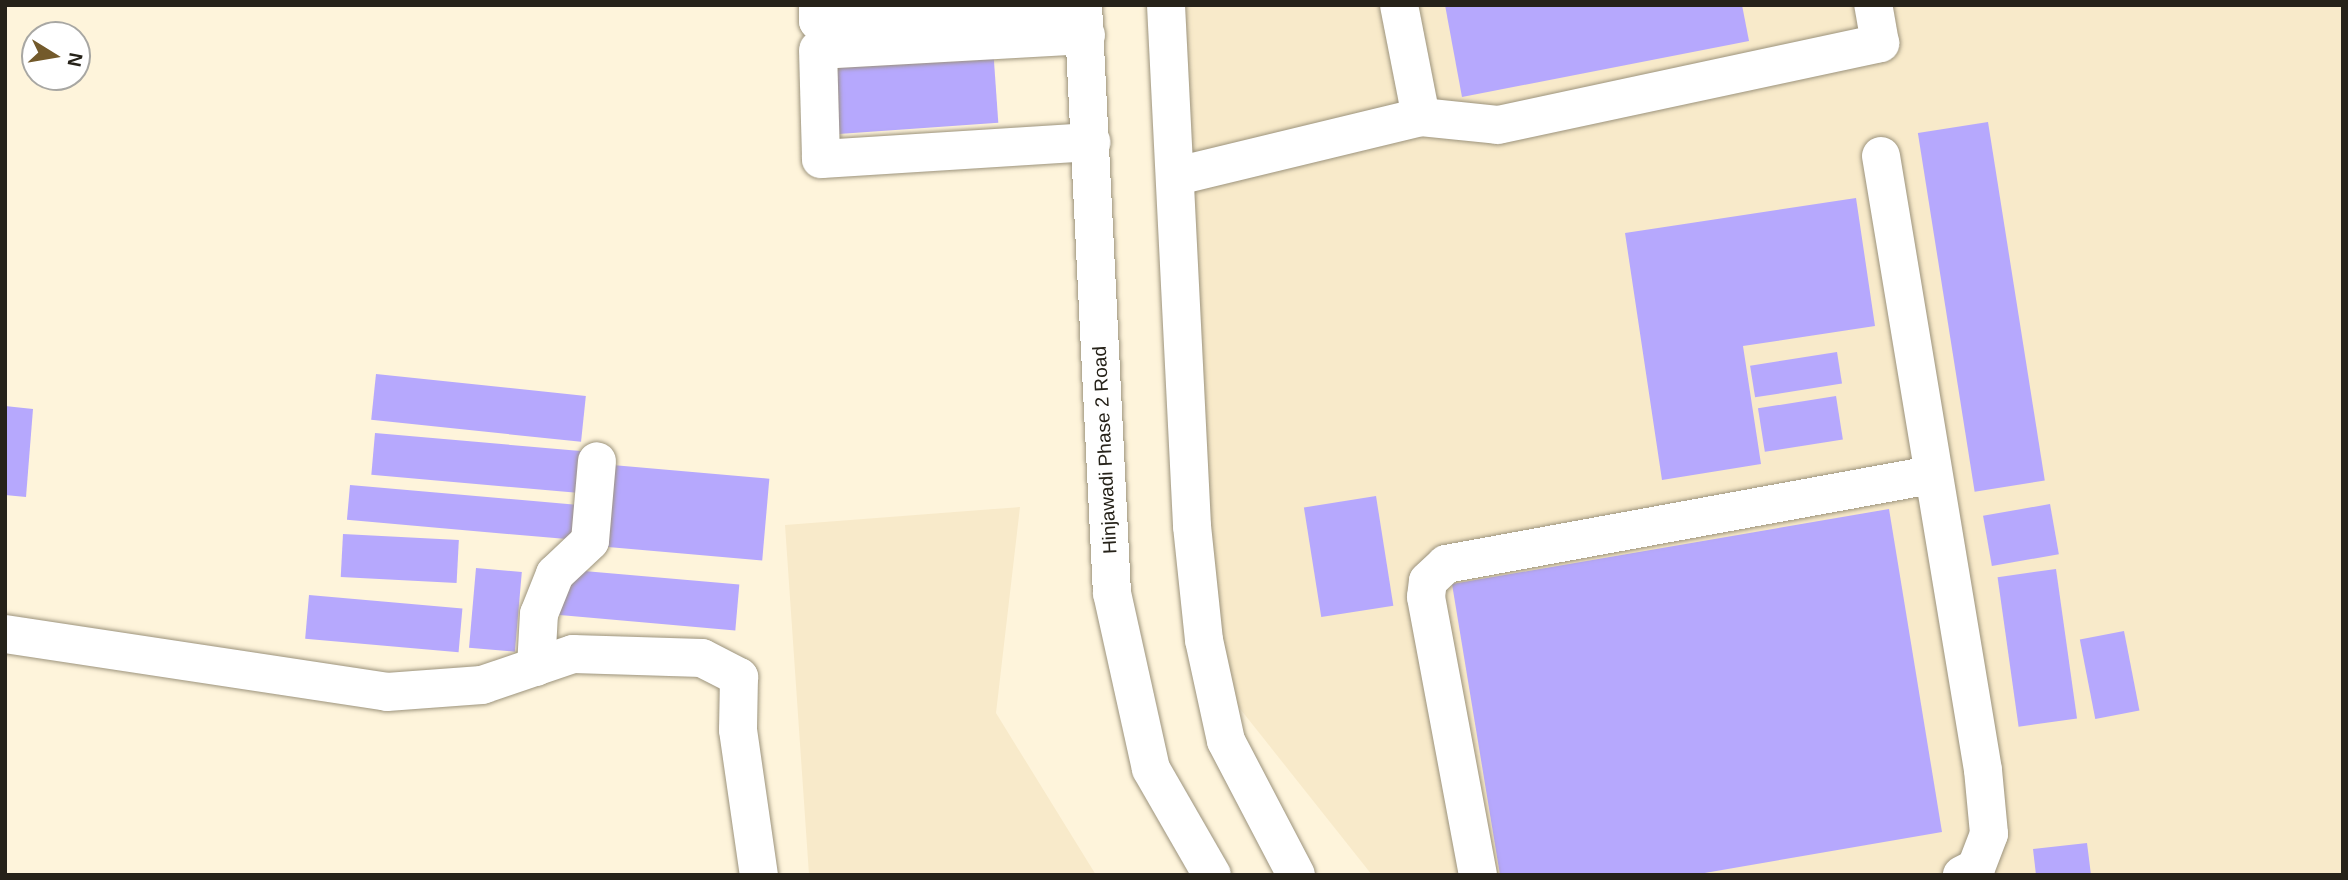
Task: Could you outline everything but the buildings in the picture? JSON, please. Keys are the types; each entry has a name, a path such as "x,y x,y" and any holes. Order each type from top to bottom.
{"main road":[{"path":"818,5 818,21 1019,7 1084,15"},
{"path":"1166,5 1177,176 1192,526 1204,640 1226,741 1296,875"},
{"path":"1399,5 1421,117"},
{"path":"1177,176 1421,117 1498,125 1880,43 1873,5"},
{"path":"1084,15 818,50 821,159 1091,142"},
{"name":"Hinjawadi Phase 2 Road","path":"1084,15 1112,593 1152,769 1212,875"},
{"path":"1881,156 1989,835 1976,868 1962,875"},
{"path":"536,667 539,614 555,574 590,541 597,461"},
{"path":"1478,875 1426,597 1428,581 1446,564 1933,475"},
{"path":"5,634 387,692 482,685 573,654 702,658 739,677 738,730 759,875"}],"shaded area":[{"path":"1172,5 2343,5 2343,875 1372,875 1218,681"},
{"path":"1020,507 996,713 1096,875 809,875 785,525"}]}
